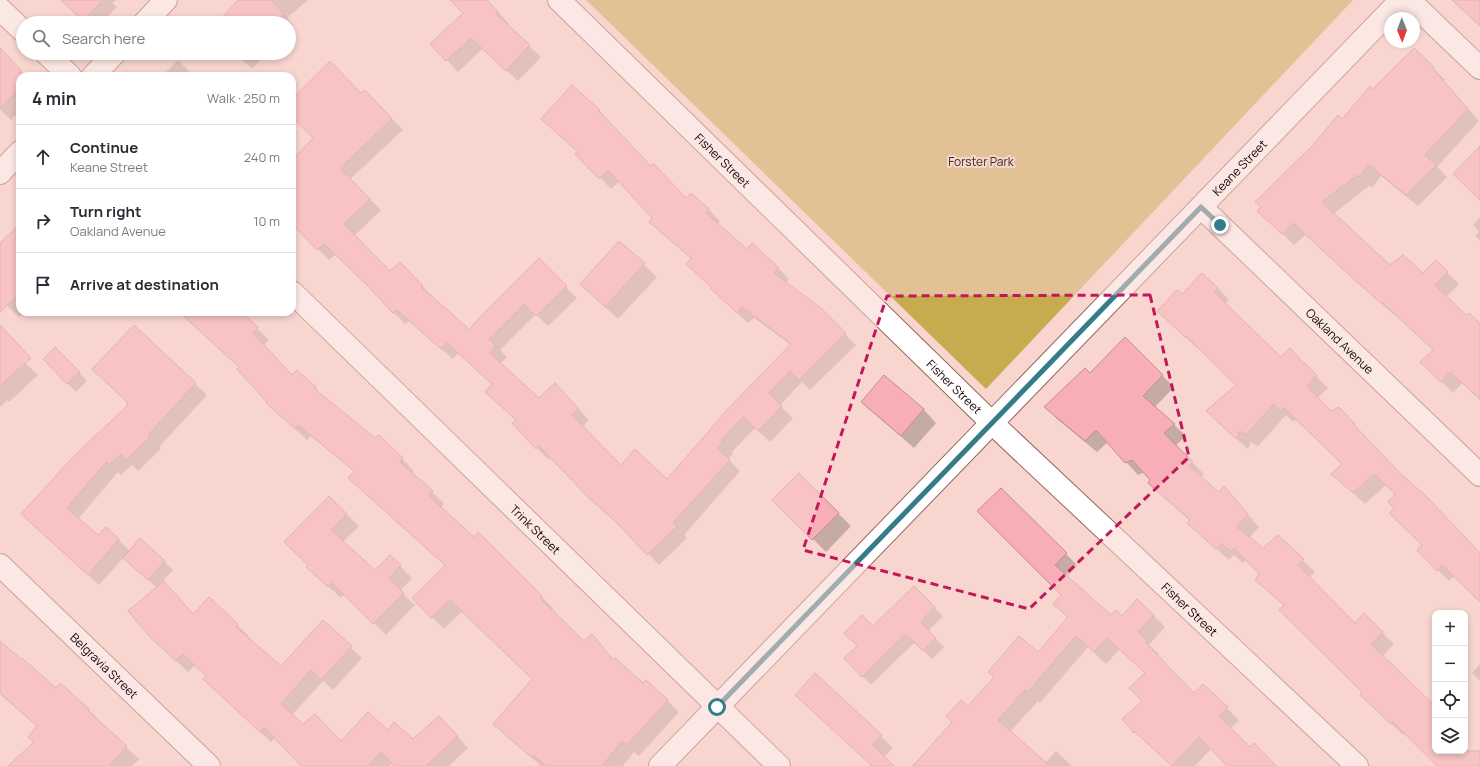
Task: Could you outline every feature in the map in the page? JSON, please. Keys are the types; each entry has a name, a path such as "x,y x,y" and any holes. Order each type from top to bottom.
{"street":[{"path":"151,16 166,0"},
{"name":"Fisher Street","path":"559,0 992,423 1357,766"},
{"name":"Keane Street","path":"660,766 1401,0"},
{"path":"1409,0 1480,68"},
{"path":"0,9 16,24"},
{"path":"53,60 66,72"},
{"path":"97,72 108,60"},
{"path":"0,173 16,156"},
{"name":"Oakland Avenue","path":"1201,207 1480,475"},
{"name":"Trink Street","path":"296,296 779,766"},
{"name":"Belgravia Street","path":"0,566 210,766"}],"highlighted area":[{"path":"1150,295 1189,457 1029,609 803,550 887,296"}],"green space":[{"name":"Forster Park","path":"586,0 1353,0 986,389"}],"building":[{"path":"61,0 103,0 88,16 78,16"},
{"path":"238,0 271,0 284,14 282,16 223,16"},
{"path":"450,0 487,0 498,12 496,14 530,45 506,71 471,38 446,61 430,44 463,13"},
{"path":"1452,0 1480,0 1480,26"},
{"path":"0,48 20,69 20,72 16,72 16,92 0,108"},
{"path":"1414,48 1434,67 1433,69 1468,109 1425,155 1436,165 1406,195 1369,165 1359,177 1357,175 1322,202 1390,265 1403,255 1423,273 1436,260 1448,272 1435,285 1466,315 1469,313 1480,323 1480,399 1450,372 1441,382 1420,362 1433,350 1383,303 1382,304 1348,274 1293,223 1282,234 1257,211 1261,207 1255,202 1312,146 1338,115 1342,119 1370,86 1373,89"},
{"path":"330,61 361,93 365,90 392,119 340,168 370,199 344,224 390,271 400,262 423,286 421,287 469,329 539,258 567,286 536,316 524,304 489,339 496,346 490,353 539,398 555,383 579,409 572,415 621,465 635,449 667,479 721,416 791,344 742,307 737,313 686,264 691,258 649,222 652,218 608,170 599,179 575,154 578,152 541,119 572,85 600,110 599,111 651,166 654,164 686,198 691,193 709,209 706,213 747,249 752,243 779,268 774,273 822,309 846,333 799,380 790,371 769,393 782,406 758,431 743,417 721,440 723,442 717,448 730,460 673,523 677,527 647,555 617,523 588,497 539,446 536,449 512,423 516,420 485,392 492,384 447,343 441,349 397,310 393,313 367,285 324,244 317,250 296,228 296,156 313,138 296,121 296,95"},
{"path":"1480,146 1480,200 1453,174"},
{"path":"16,228 16,297 0,312 0,243"},
{"path":"619,241 645,263 605,307 580,284"},
{"path":"1202,273 1218,288 1214,292 1281,357 1290,348 1304,364 1305,363 1317,375 1307,386 1331,411 1339,407 1355,424 1354,425 1401,474 1426,496 1480,553 1480,602 1442,565 1437,571 1417,550 1422,545 1389,513 1394,509 1388,502 1395,494 1374,474 1353,493 1331,474 1342,464 1284,408 1280,411 1274,404 1246,435 1240,431 1236,439 1206,411 1236,385 1186,336 1185,337 1157,311 1177,290 1182,294"},
{"path":"183,316 246,316 258,327 253,333 292,375 297,370 316,387 315,389 375,438 379,435 403,458 400,462 433,491 429,496 474,537 478,532 542,596 540,598 584,641 592,634 613,660 615,658 643,683 646,680 668,700 627,745 622,741 602,766 546,766 533,755 531,757 493,724 532,679 450,600 431,618 412,598 445,565 348,478 354,471 298,425 295,429 266,403 267,402 237,369 239,367"},
{"path":"0,325 31,358 0,386"},
{"path":"134,325 196,383 148,435 150,437 126,460 121,454 109,465 106,462 67,508 98,535 106,527 119,539 88,575 21,514 74,456 127,406 126,405 128,403 92,369"},
{"path":"1125,337 1163,375 1143,396 1175,424 1164,433 1193,462 1189,466 1219,492 1224,486 1248,514 1237,527 1263,548 1278,535 1304,559 1298,565 1355,623 1364,613 1383,632 1371,644 1432,703 1432,754 1468,754 1468,751 1480,751 1480,766 1437,766 1393,722 1391,724 1360,695 1362,692 1279,610 1284,605 1255,580 1259,574 1234,548 1231,552 1222,544 1216,549 1187,523 1190,520 1148,483 1150,480 1132,460 1125,463 1096,430 1085,441 1044,407 1085,368 1090,373"},
{"path":"55,347 80,372 67,384 43,359"},
{"path":"884,375 924,409 901,436 861,402"},
{"path":"799,473 839,513 812,540 772,500"},
{"path":"1001,488 1067,553 1055,565 1111,615 1116,610 1122,616 1137,599 1154,615 1138,632 1148,641 1146,643 1194,693 1203,684 1228,707 1219,716 1250,747 1254,743 1276,766 1227,766 1199,737 1172,766 1135,732 1134,733 1122,719 1142,701 1129,688 1145,673 1107,638 1094,652 1076,636 1028,692 1025,690 998,720 1050,766 913,766 952,722 946,716 961,700 968,706 994,677 988,672 1019,636 1038,652 1068,617 1053,604 1061,595 977,511"},
{"path":"329,496 347,514 331,530 375,570 390,555 401,565 389,578 404,593 373,624 332,583 328,587 306,567 308,565 284,542"},
{"path":"140,538 165,561 148,580 123,558"},
{"path":"164,581 193,614 209,597 238,624 236,627 281,666 323,620 352,646 321,680 311,670 281,704 303,724 315,714 341,741 368,712 388,730 394,722 413,739 439,716 458,736 426,766 394,766 381,752 368,766 301,766 264,727 260,732 203,679 206,676 183,654 176,661 151,638 128,611"},
{"path":"914,586 935,607 921,622 936,638 923,651 906,634 862,677 844,658 857,646 844,633 862,615 873,626"},
{"path":"0,641 56,688 60,683 89,709 88,711 127,746 109,766 8,766 34,742 28,737 37,726 0,693"},
{"path":"815,673 882,735 873,745 894,766 872,766 795,695"}],"route":[{"path":"717,707 1201,207 1220,225"}]}
